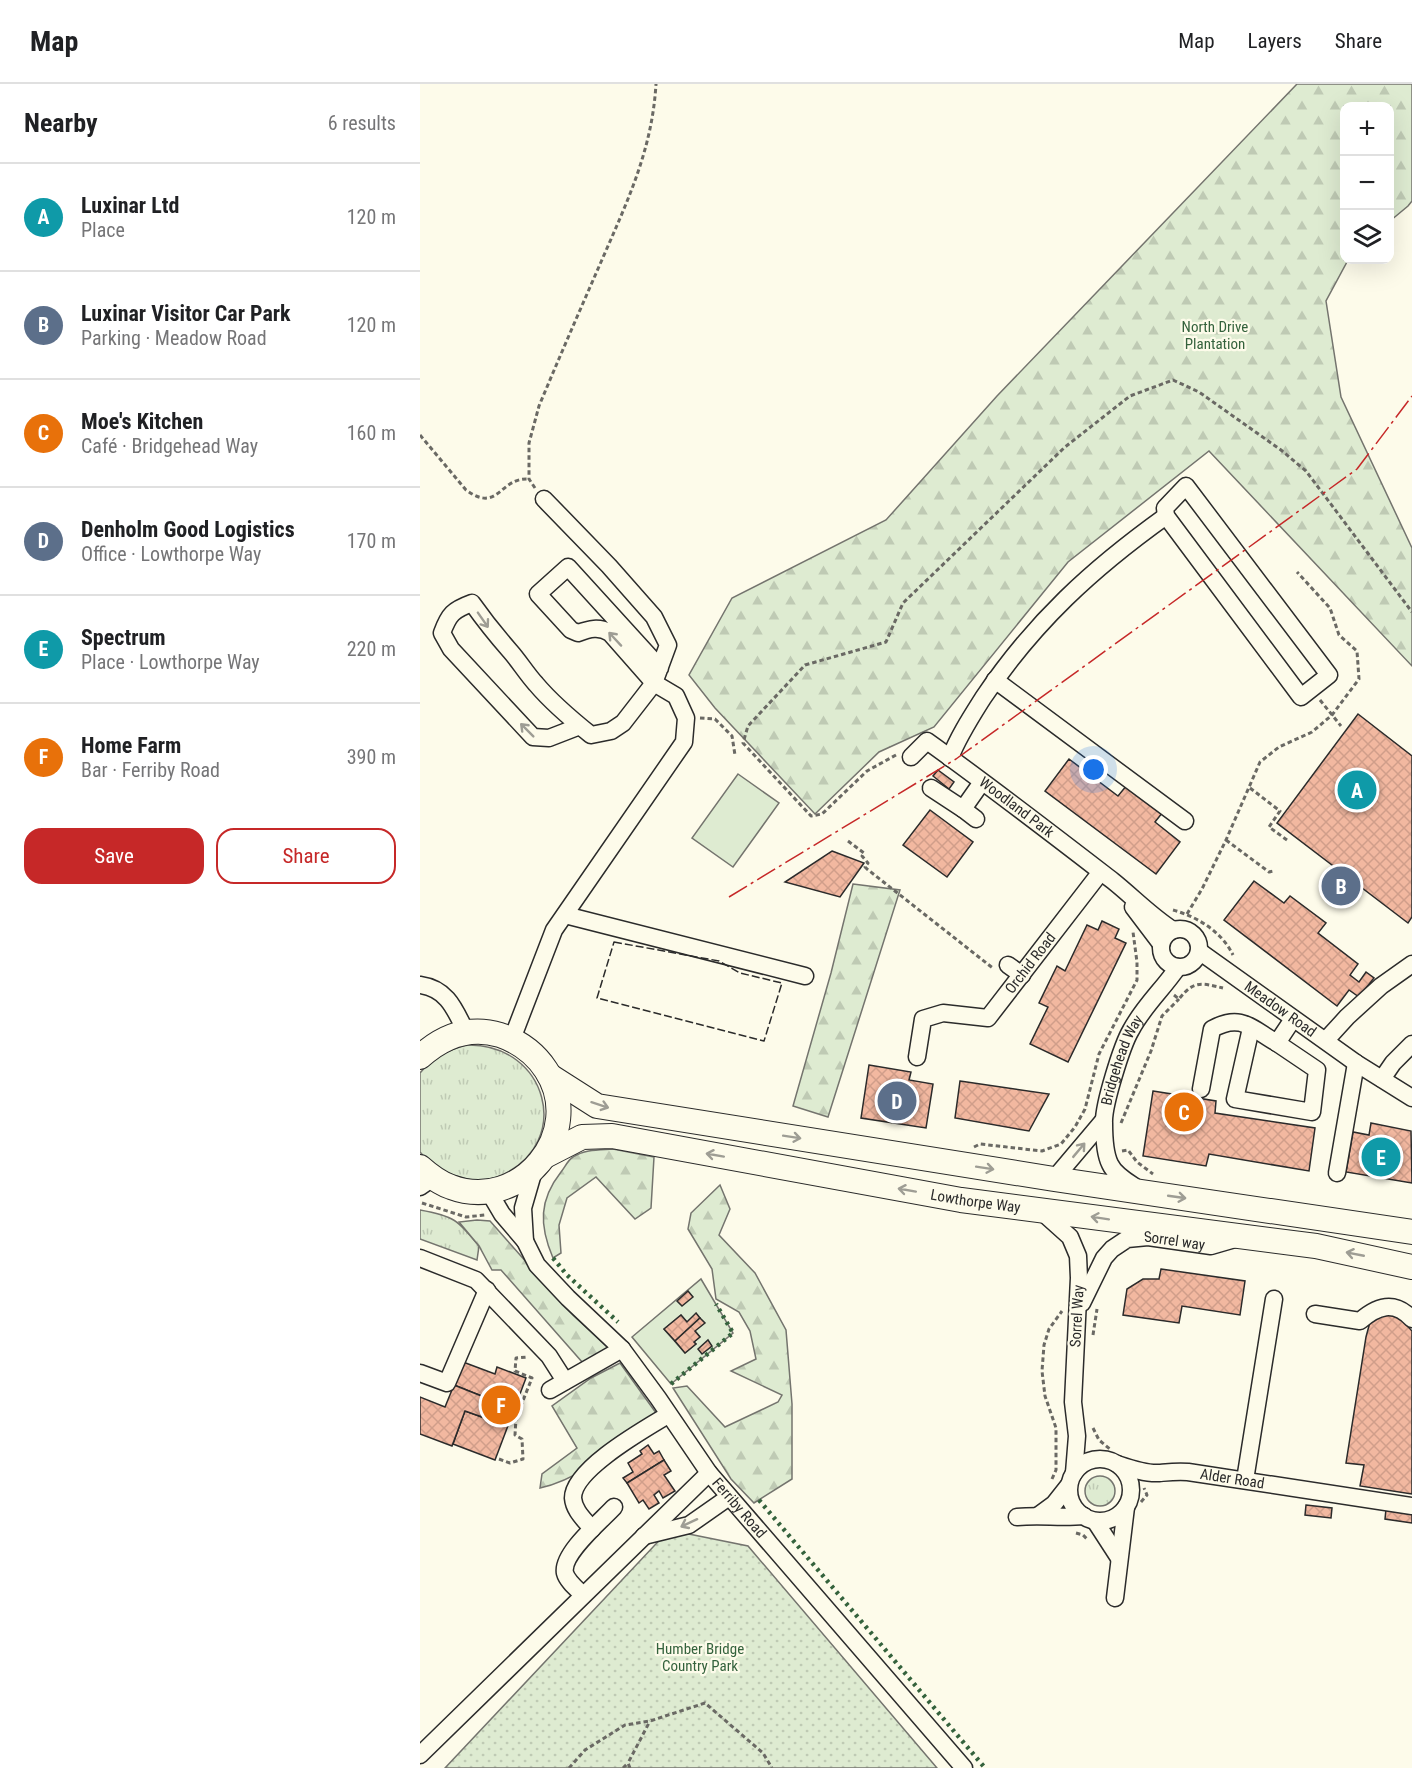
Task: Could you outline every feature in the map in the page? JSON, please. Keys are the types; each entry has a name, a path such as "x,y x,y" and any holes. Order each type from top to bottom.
{"highway":[{"path":"424,1050 449,1037 466,1032 489,1032 512,1039 527,1048 550,1076 557,1096 558,1116 555,1137 540,1163"},
{"path":"550,1076 597,1106 1054,1179 1412,1232"},
{"name":"Lowthorpe Way","path":"489,1192 513,1184 540,1163 582,1137 612,1136 961,1200 1316,1246 1412,1267"},
{"path":"424,1178 469,1192 489,1192"}],"street":[{"path":"1186,486 1329,675 1312,689 1301,697 1166,516 1165,508 1186,486"},
{"path":"544,499 609,566 654,618 668,645 657,676 623,723 611,731 591,735 580,726 566,715 535,684 493,633 472,603 457,609 447,618 442,633 451,649 533,737 549,738 580,726"},
{"path":"950,758 954,747 995,680 1038,625 1075,588 1121,549 1166,516"},
{"path":"512,1039 554,930 684,742 686,718 676,696 610,633 592,628 578,633 571,630 538,594 568,567 657,676"},
{"path":"995,680 1185,821"},
{"name":"Woodland Park","path":"905,755 927,741 1173,930"},
{"path":"931,788 969,814 982,782"},
{"name":"Orchid Road","path":"917,1057 923,1019 943,1013 988,1018 1015,975 1100,873"},
{"name":"Woodland Park","path":"1121,888 1162,950"},
{"path":"565,915 805,976"},
{"path":"1186,929 1199,943 1197,956 1184,967 1166,962 1162,950 1163,938 1173,930 1186,929"},
{"name":"Bridgehead Way","path":"1148,1004 1156,983 1162,950"},
{"name":"Meadow Road","path":"1197,956 1237,977 1250,989 1326,1040 1350,1059 1412,1098"},
{"name":"Bridgehead Way","path":"1146,1193 1122,1178 1110,1166 1103,1121 1115,1071 1130,1031 1178,967"},
{"name":"Meadow Road","path":"1326,1040 1381,986 1407,968"},
{"path":"420,985 431,987 450,1000 466,1032"},
{"path":"1277,1043 1293,1019"},
{"path":"1202,1089 1212,1029 1233,1020 1251,1028 1277,1043 1317,1070 1312,1112 1235,1099 1251,1028"},
{"path":"1382,1079 1393,1063 1412,1044"},
{"path":"1337,1173 1350,1059"},
{"name":"Bridgehead Way","path":"1054,1179 1103,1121"},
{"name":"Ferriby Road","path":"525,1241 523,1208 540,1163"},
{"name":"Ferriby Road","path":"489,1192 502,1214 525,1241 537,1265 622,1349 709,1473 964,1768"},
{"name":"Sorrel Way","path":"1040,1210 1070,1237 1078,1256 1078,1315 1073,1402 1077,1436 1072,1479"},
{"name":"Sorrel way","path":"1078,1315 1085,1295 1104,1258 1112,1249 1127,1239 1148,1237 1211,1246 1241,1238"},
{"path":"420,1258 476,1280 549,1356 565,1381"},
{"path":"420,1373 447,1383 487,1290"},
{"path":"1245,1480 1274,1299"},
{"path":"1315,1314 1360,1321 1375,1309 1385,1307 1399,1309 1412,1319"},
{"path":"550,1390 622,1349"},
{"path":"592,1529 576,1510 573,1497 582,1475 631,1437 668,1415"},
{"path":"1077,1436 1093,1457 1111,1462 1125,1472 1131,1483 1115,1598"},
{"path":"1039,1515 1054,1504 1082,1465 1093,1460 1111,1462"},
{"name":"Alder Road","path":"1111,1462 1131,1469 1158,1473 1172,1470 1188,1472 1412,1506"},
{"path":"420,1755 709,1473"},
{"path":"1017,1517 1039,1515 1107,1520 1118,1515 1158,1473"},
{"path":"1072,1479 1072,1502 1075,1508 1089,1518 1119,1558"},
{"path":"643,1536 689,1525 729,1497"},
{"path":"583,1595 567,1578 565,1572 571,1553 614,1508"}],"path":[{"path":"544,499 529,479 529,442 539,406 648,145 655,108 656,84"},
{"path":"905,755 867,771 822,814 811,816 743,743 748,726 805,665 886,642 903,603 1065,447 1130,396 1173,380 1199,392 1281,450 1306,471 1412,612"},
{"path":"420,435 466,490 476,497 491,498 514,481 529,479"},
{"path":"1187,914 1226,840 1260,762 1280,747 1312,732 1332,715 1359,679 1357,651 1340,635 1330,608 1297,572"},
{"path":"1312,689 1341,726"},
{"path":"686,718 716,719 732,736 735,755"},
{"path":"1250,788 1280,811 1269,827 1287,840"},
{"path":"1226,840 1269,872 1274,871"},
{"path":"848,841 864,853 862,856 868,863 865,867 867,869 1015,975"},
{"path":"1170,909 1187,914 1216,932 1228,945"},
{"path":"971,1148 980,1144 1042,1151 1061,1144 1075,1127 1085,1109 1099,1054 1137,980 1133,935"},
{"path":"1121,1131 1121,1121 1151,1051 1162,1016 1179,999"},
{"path":"1121,1141 1121,1156"},
{"path":"499,1459 510,1462 523,1459 522,1439 514,1435 516,1418 532,1378 515,1371 516,1358 528,1357"},
{"path":"569,1768 585,1750 625,1725 650,1721 705,1703 763,1753 772,1768"},
{"path":"623,1768 628,1763 650,1721"},
{"path":"628,1763 630,1768"}],"green space":[{"name":"North Drive Plantation","path":"1297,84 1412,84 1412,201 1394,218 1394,102 1340,102 1340,264 1346,264 1326,301 1341,397 1412,548 1412,666 1209,451 1068,562 934,727 879,752 815,814 715,708 689,675 732,598 886,520 997,396"},
{"path":"738,774 779,803 733,867 692,838"},
{"path":"853,884 900,890 828,1117 793,1106 831,973"},
{"path":"468,1045 495,1049 517,1060 532,1077 542,1097 544,1119 538,1141 524,1160 502,1175 484,1180 466,1179 446,1172 435,1166 420,1152 420,1073 441,1055"},
{"path":"613,1149 654,1157 651,1208 635,1219 596,1177 567,1198 559,1225 561,1253 553,1258 545,1235 544,1213 548,1193 554,1182 568,1162 578,1154"},
{"path":"720,1185 730,1209 719,1235 755,1273 786,1330 792,1404 792,1479 754,1503 731,1479 673,1388 687,1386 725,1427 778,1402 782,1395 731,1371 756,1359 750,1331 739,1312 716,1299 712,1269 688,1229 691,1213"},
{"path":"420,1210 448,1217 466,1230 479,1246 477,1260 420,1239"},
{"path":"490,1221 573,1315 610,1349 583,1363 501,1270 492,1270 479,1246 459,1222"},
{"path":"701,1279 733,1333 671,1384 632,1337","holes":["696,1314 695,1331 700,1337 694,1342 696,1344 685,1353 664,1329 681,1315 687,1322"]},
{"path":"620,1363 659,1417 587,1468 571,1477 540,1488 542,1474 577,1448 552,1406 591,1378"},
{"path":"1100,1476 1111,1480 1115,1491 1111,1502 1100,1506 1089,1502 1085,1491 1089,1480"},
{"name":"Humber Bridge Country Park","path":"669,1530 748,1546 937,1768 445,1768"}],"building":[{"path":"1358,714 1412,756 1412,917 1408,923 1277,823"},
{"path":"1069,759 1118,796 1127,785 1163,812 1155,822 1180,842 1156,874 1045,791"},
{"path":"938,770 954,782 949,789 933,776"},
{"path":"930,810 973,842 947,877 903,845"},
{"path":"832,851 864,863 840,897 785,882"},
{"path":"1254,881 1284,903 1290,896 1326,923 1318,933 1358,964 1350,975 1359,982 1366,972 1374,978 1359,997 1349,990 1337,1006 1224,920"},
{"path":"1102,921 1119,929 1115,938 1126,943 1068,1062 1030,1044 1048,1007 1039,1003 1057,966 1065,971 1087,925 1098,930"},
{"path":"869,1065 911,1072 909,1080 933,1084 926,1128 861,1118"},
{"path":"960,1081 1049,1094 1029,1131 955,1118"},
{"path":"1153,1091 1216,1101 1215,1113 1315,1128 1309,1171 1209,1154 1206,1166 1143,1156"},
{"path":"1371,1123 1411,1131 1412,1183 1346,1172 1353,1132 1369,1135"},
{"path":"1161,1269 1245,1281 1240,1315 1182,1306 1179,1323 1123,1315 1127,1289 1143,1279 1159,1279"},
{"path":"688,1291 693,1297 682,1306 677,1301"},
{"path":"696,1313 700,1318 675,1341 664,1329 681,1315 687,1322"},
{"path":"1380,1315 1400,1318 1412,1331 1412,1494 1360,1486 1364,1465 1346,1463 1366,1337 1370,1322"},
{"path":"700,1318 705,1323 695,1331 700,1337 694,1342 696,1344 685,1353 675,1341"},
{"path":"708,1340 712,1346 702,1354 698,1349"},
{"path":"463,1362 495,1374 497,1367 526,1378 495,1460 453,1444 465,1411 482,1417 489,1399 454,1385"},
{"path":"454,1385 489,1399 482,1417 465,1411 452,1446 420,1434 420,1397 445,1407"},
{"path":"648,1445 654,1454 659,1451 664,1460 627,1483 623,1478 633,1472 628,1463 642,1454 640,1451"},
{"path":"664,1460 671,1471 664,1475 675,1491 663,1498 659,1491 654,1495 659,1503 649,1509 643,1500 639,1503 627,1483"},
{"path":"1306,1505 1332,1508 1331,1518 1305,1515"},
{"path":"1386,1509 1412,1512 1412,1523 1385,1519"}],"hedge":[{"path":"553,1258 567,1275 618,1322"},
{"path":"671,1384 733,1333 716,1304"},
{"path":"759,1500 985,1768"}],"fence":[{"path":"614,942 719,961 740,973 782,983 764,1041 597,998 614,942"}],"power":[{"path":"729,897 956,759 1357,469 1412,396"}],"place":[{"name":"Luxinar Ltd","path":"1357,790"},
{"name":"Luxinar Visitor Car Park","path":"1341,886"},
{"name":"Denholm Good Logistics","path":"897,1101"},
{"name":"Moe's Kitchen","path":"1184,1112"},
{"name":"Spectrum","path":"1381,1157"},
{"name":"Home Farm","path":"501,1405"}]}
